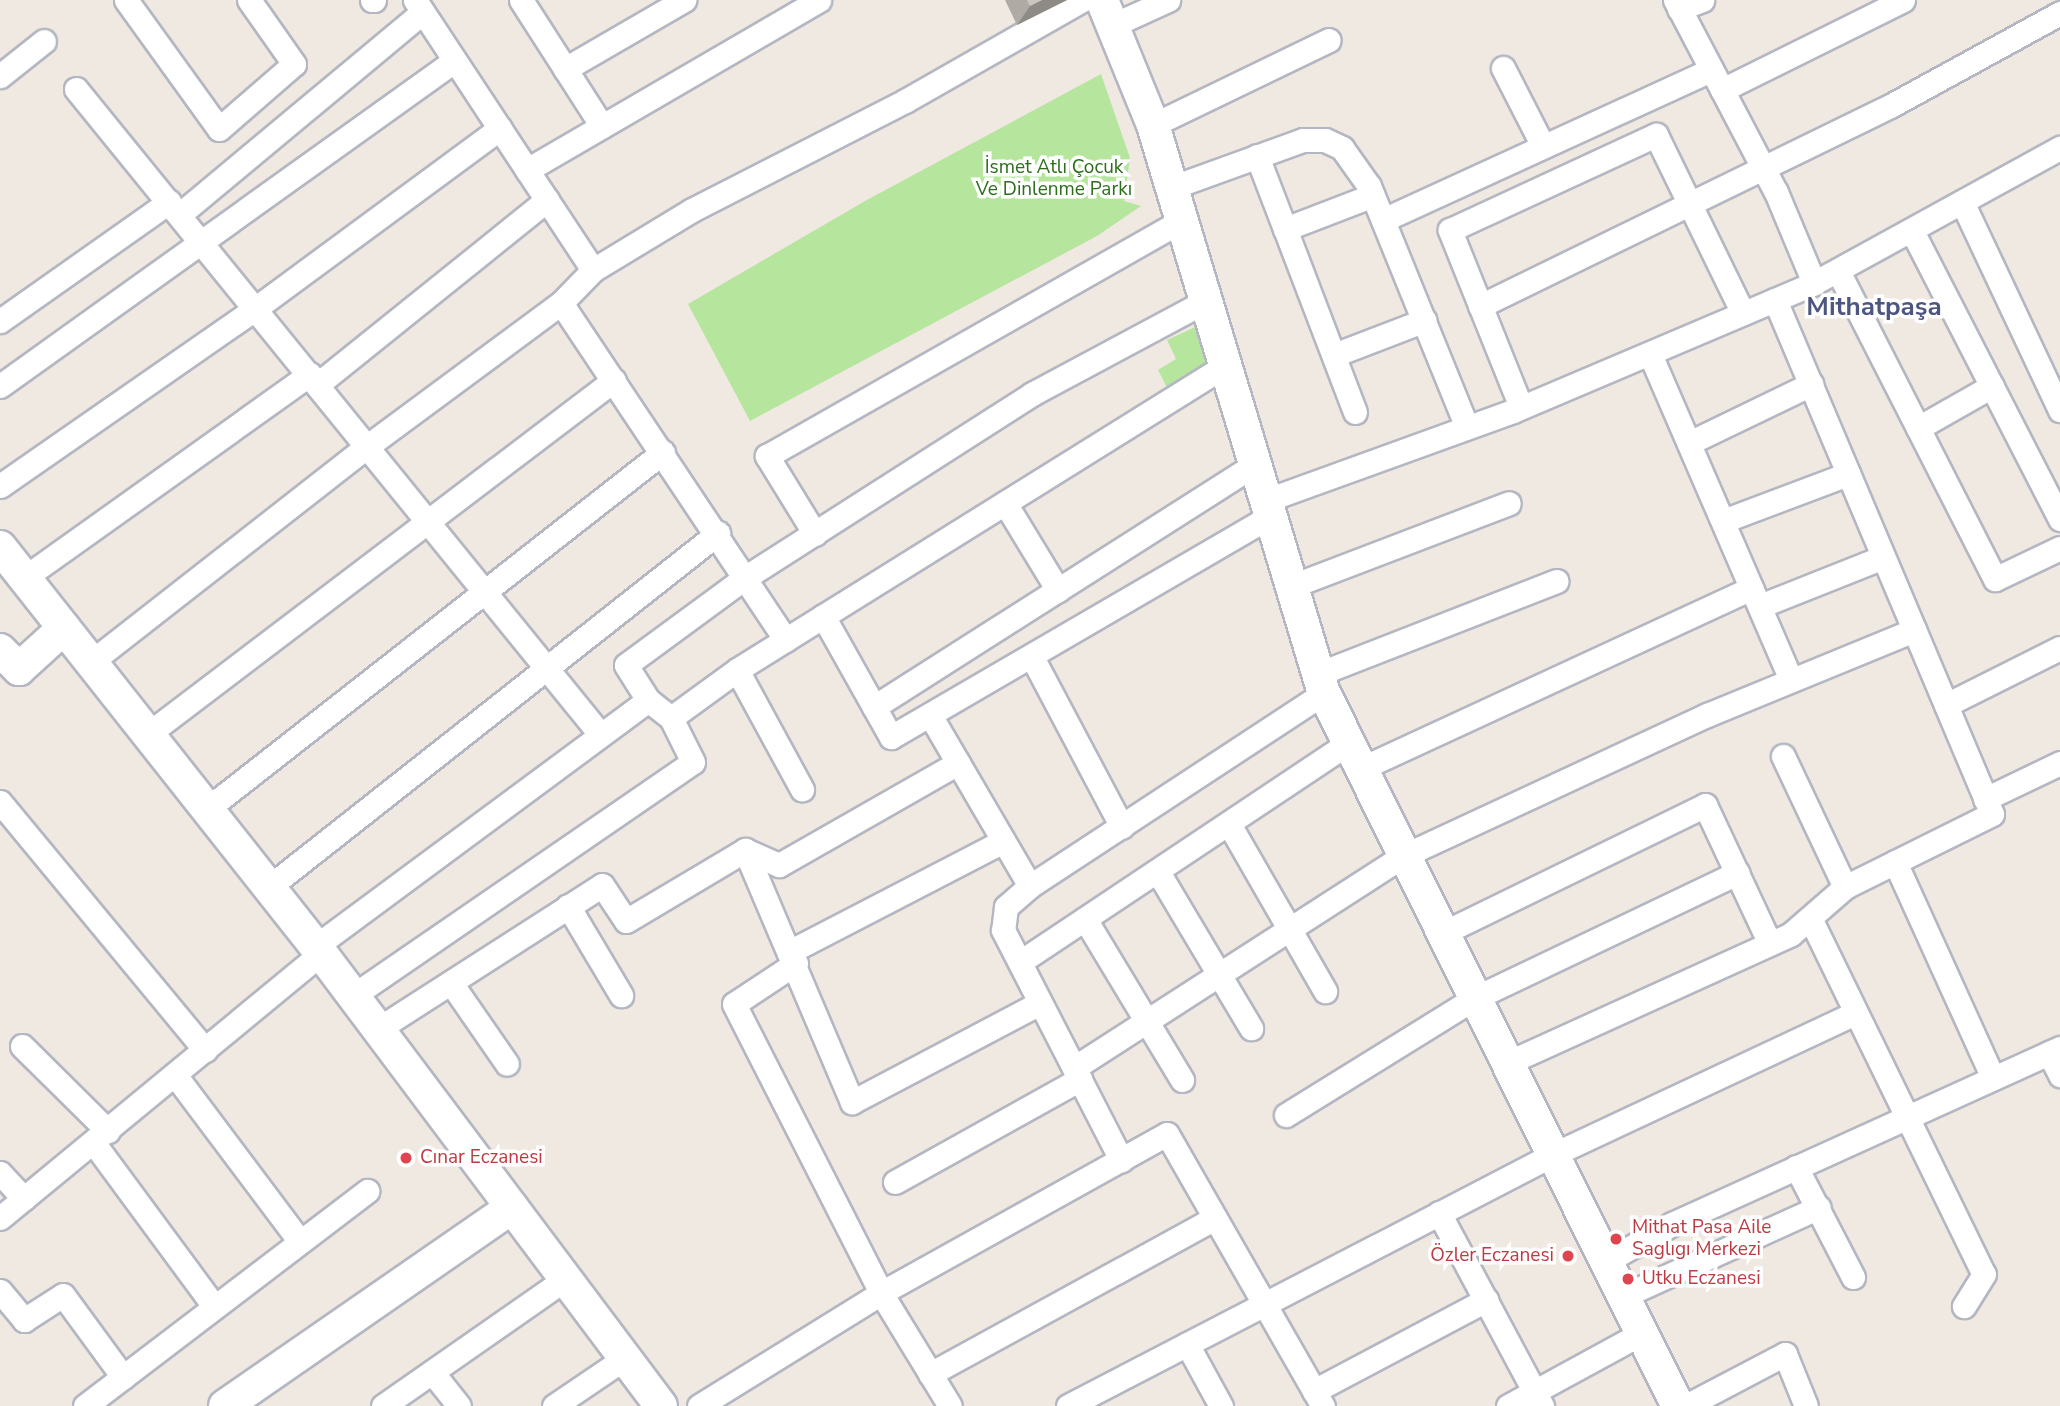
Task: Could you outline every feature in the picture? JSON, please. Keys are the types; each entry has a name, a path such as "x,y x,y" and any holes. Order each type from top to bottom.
{"street":[{"path":"126,0 219,128 294,64 249,0"},
{"path":"523,0 602,126"},
{"path":"565,69 684,0"},
{"path":"527,170 819,0"},
{"path":"91,662 369,445 561,303 593,270 692,211 905,101 1082,0"},
{"path":"1168,0 1107,13 1153,125 1173,187 1321,683 1354,756 1550,1156 1678,1406"},
{"path":"1702,0 1677,5 1763,169 1814,283"},
{"path":"1722,90 1903,0"},
{"path":"0,321 174,208 419,6 593,270"},
{"path":"1480,306 1892,105 2060,13"},
{"path":"1153,125 1329,40"},
{"path":"0,76 44,41"},
{"path":"0,386 203,244 454,61"},
{"path":"1503,68 1543,146"},
{"path":"1383,220 1711,70"},
{"path":"76,89 369,445 600,734"},
{"path":"0,486 256,308 499,128"},
{"path":"1521,407 1450,230 1656,135 1743,313"},
{"path":"1173,187 1303,140 1325,140 1342,148 1373,195 1467,427"},
{"path":"823,616 891,737 1032,657 1269,508 1650,354 1814,283 1963,204 2060,148"},
{"path":"1257,156 1355,412"},
{"path":"1285,229 1373,195"},
{"path":"24,578 314,379 547,200"},
{"path":"1963,204 2060,410"},
{"path":"815,534 767,456 1183,220"},
{"path":"1912,231 2060,519"},
{"path":"1838,271 1995,579 2060,548"},
{"path":"354,995 693,762 671,718 648,700 626,665 746,577 1032,394 1207,300"},
{"path":"1505,1064 1791,934 1845,887 1992,814 1775,300"},
{"path":"561,303 718,533 786,639"},
{"path":"1334,355 1424,320"},
{"path":"1650,354 1791,680"},
{"path":"671,718 737,670 1226,365"},
{"path":"148,734 428,518 614,380"},
{"path":"1689,443 1811,384"},
{"path":"1918,428 1992,386"},
{"path":"207,809 663,452"},
{"path":"874,707 1256,464"},
{"path":"1723,521 1848,474"},
{"path":"1005,503 1058,590"},
{"path":"1292,586 1509,503"},
{"path":"269,887 718,533"},
{"path":"0,547 319,949 661,1406"},
{"path":"1020,962 1229,824 1354,756 1756,597 1883,557"},
{"path":"1121,1160 1003,930 1006,907 1030,886 1122,827 1321,683 1556,581"},
{"path":"0,650 19,669 64,628"},
{"path":"895,1182 1077,1074 1147,1020 1220,971 1403,856 1791,680 1914,630"},
{"path":"1946,705 2060,648"},
{"path":"1032,657 1122,827"},
{"path":"737,670 802,789"},
{"path":"0,1219 205,1050 319,949 648,700"},
{"path":"930,715 1030,886"},
{"path":"1783,756 1845,887"},
{"path":"745,850 779,865 958,763"},
{"path":"1985,799 2060,763"},
{"path":"0,802 205,1050"},
{"path":"1441,934 1705,805 1770,944"},
{"path":"1229,824 1325,991"},
{"path":"950,1406 881,1293 734,1004 794,957 1003,841"},
{"path":"378,1028 602,885 626,921 745,850"},
{"path":"745,850 794,957 852,1102 1041,1003"},
{"path":"1895,862 1993,1078"},
{"path":"1157,872 1220,971 1251,1028"},
{"path":"1286,1115 1473,999 1737,873"},
{"path":"568,906 621,995"},
{"path":"1810,918 1904,1116 1984,1273 1964,1306"},
{"path":"1085,919 1182,1080"},
{"path":"452,983 507,1064"},
{"path":"1077,1404 1186,1343 1550,1156 1855,1013"},
{"path":"22,1046 100,1136 214,1306"},
{"path":"1603,1263 1672,1224 1904,1116 2055,1050 2060,1075"},
{"path":"175,1075 299,1240"},
{"path":"699,1406 881,1293 1167,1134 1318,1399 1486,1300"},
{"path":"1797,1167 1853,1277"},
{"path":"0,1173 24,1199"},
{"path":"85,1406 299,1240 367,1191"},
{"path":"225,1406 512,1207"},
{"path":"1621,1297 1819,1207"},
{"path":"1439,1213 1538,1399"},
{"path":"930,1374 1216,1218"},
{"path":"383,1406 565,1279"},
{"path":"0,1291 24,1320 63,1295 123,1377"},
{"path":"1508,1406 1538,1399 1640,1334"},
{"path":"1186,1343 1221,1406"},
{"path":"1686,1406 1784,1354 1806,1406"},
{"path":"554,1406 625,1358"},
{"path":"432,1371 459,1406"}],"green space":[{"name":"İsmet Atlı Çocuk Ve Dinlenme Parkı","path":"1101,74 1130,158 1124,201 1141,206 1097,236 750,421 688,304 865,201"},
{"path":"1206,322 1220,369 1173,399 1158,370 1176,359 1167,340"}],"building":[{"path":"1027,0 1042,0 1030,6"}],"place":[{"name":"Cınar Eczanesi","path":"406,1158"},
{"name":"Mithat Pasa Aile Saglıgı Merkezi","path":"1616,1239"},
{"name":"Özler Eczanesi","path":"1568,1256"},
{"name":"Utku Eczanesi","path":"1628,1279"}],"district":[{"name":"Mithatpaşa","path":"1874,307"}]}
